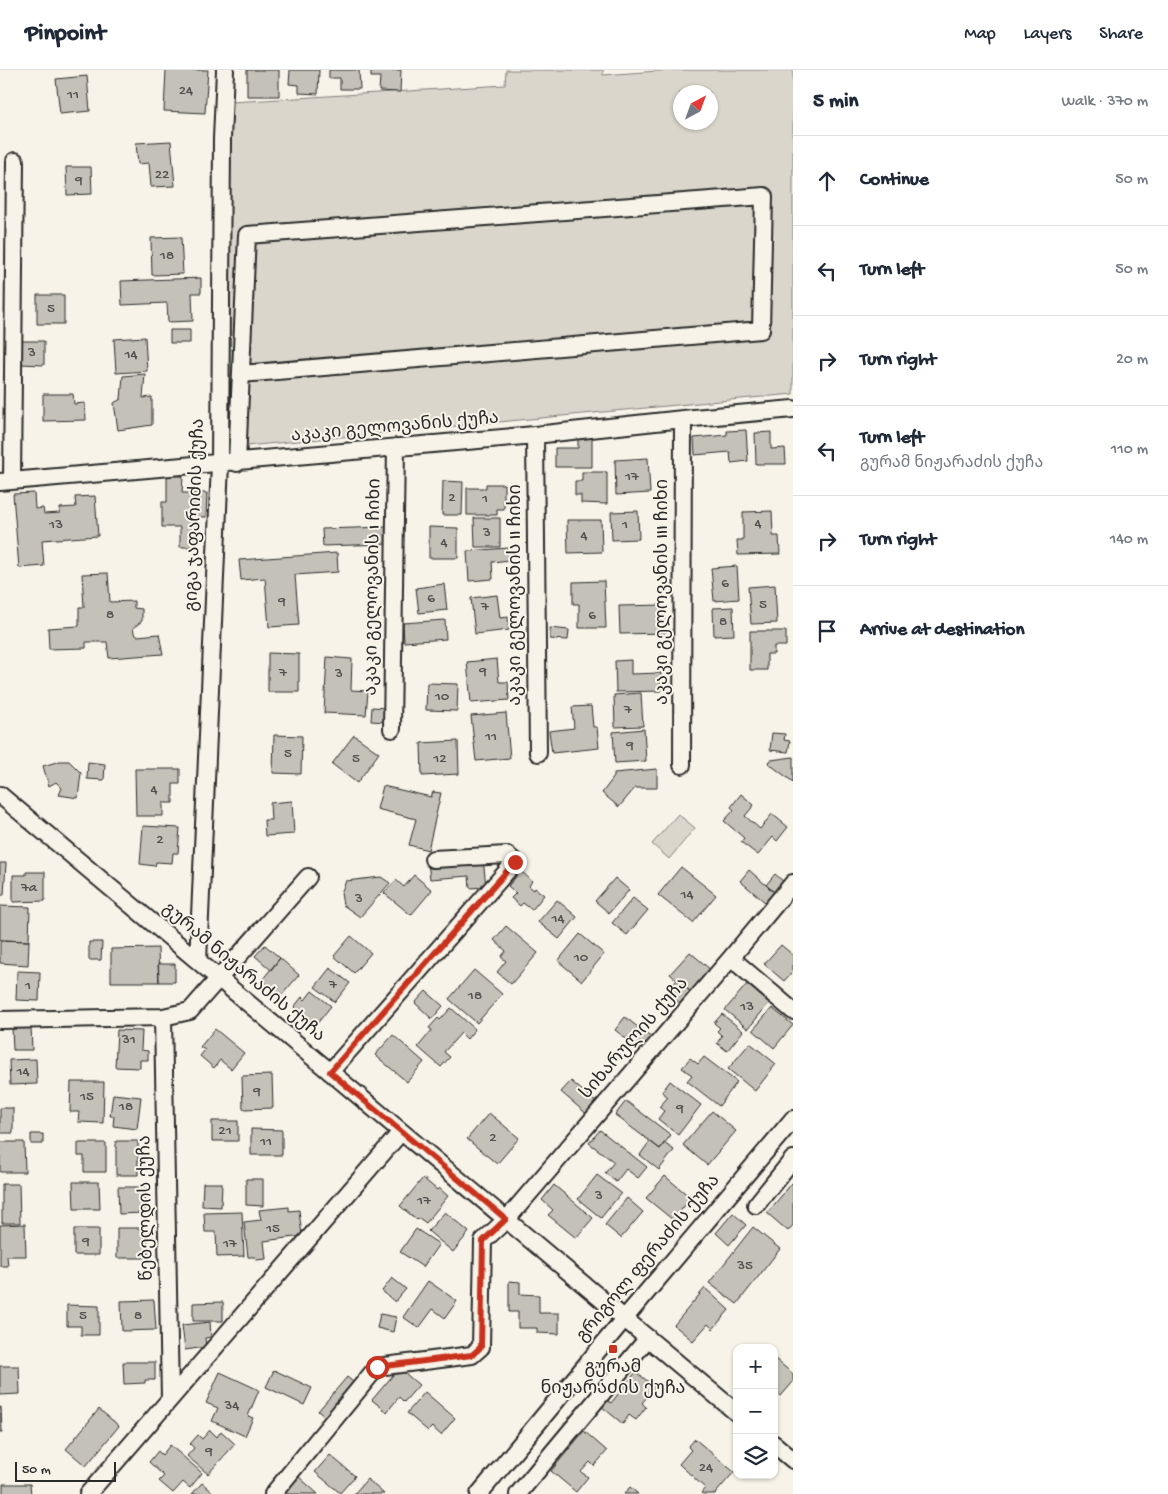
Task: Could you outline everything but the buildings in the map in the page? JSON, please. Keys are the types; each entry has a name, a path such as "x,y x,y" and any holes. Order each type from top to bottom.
{"street":[{"name":"გიგა ჯაფარიძის ქუჩა","path":"198,961 220,464 222,139 225,70"},
{"path":"6,482 15,161"},
{"path":"237,463 247,235 764,196 761,330 241,374"},
{"name":"აკაკი გელოვანის ქუჩა","path":"6,482 535,436 683,419 793,410"},
{"name":"აკაკი გელოვანის III ჩიხი","path":"682,765 683,419"},
{"name":"აკაკი გელოვანის II ჩიხი","path":"535,436 538,753"},
{"name":"აკაკი გელოვანის I ჩიხი","path":"392,729 396,447"},
{"name":"გურამ ნიჟარაძის ქუჩა","path":"0,795 733,1409"},
{"path":"330,1072 515,862 507,855 433,860"},
{"path":"0,1020 162,1017 190,1011 308,877"},
{"name":"სიხარულის ქუჩა","path":"273,1494 377,1367 472,1355 481,1347 483,1241 506,1219 731,958 793,883"},
{"path":"731,958 793,1011"},
{"name":"წებელდის ქუჩა","path":"162,1017 170,1398"},
{"name":"გრიგოლ ფერაძის ქუჩა","path":"479,1494 793,1119"},
{"path":"88,1494 401,1132"},
{"path":"756,1205 793,1159"},
{"path":"518,1494 648,1338"},
{"path":"778,1447 793,1460"}],"shaded area":[{"path":"506,70 603,70 603,75 671,70 793,70 793,394 225,448 232,102 505,85"},
{"path":"678,814 695,828 669,859 652,844"}],"place":[{"name":"გურამ ნიჟარაძის ქუჩა","path":"613,1349"}],"route":[{"path":"377,1367 472,1355 481,1347 483,1241 506,1219 330,1072 515,862"}]}
